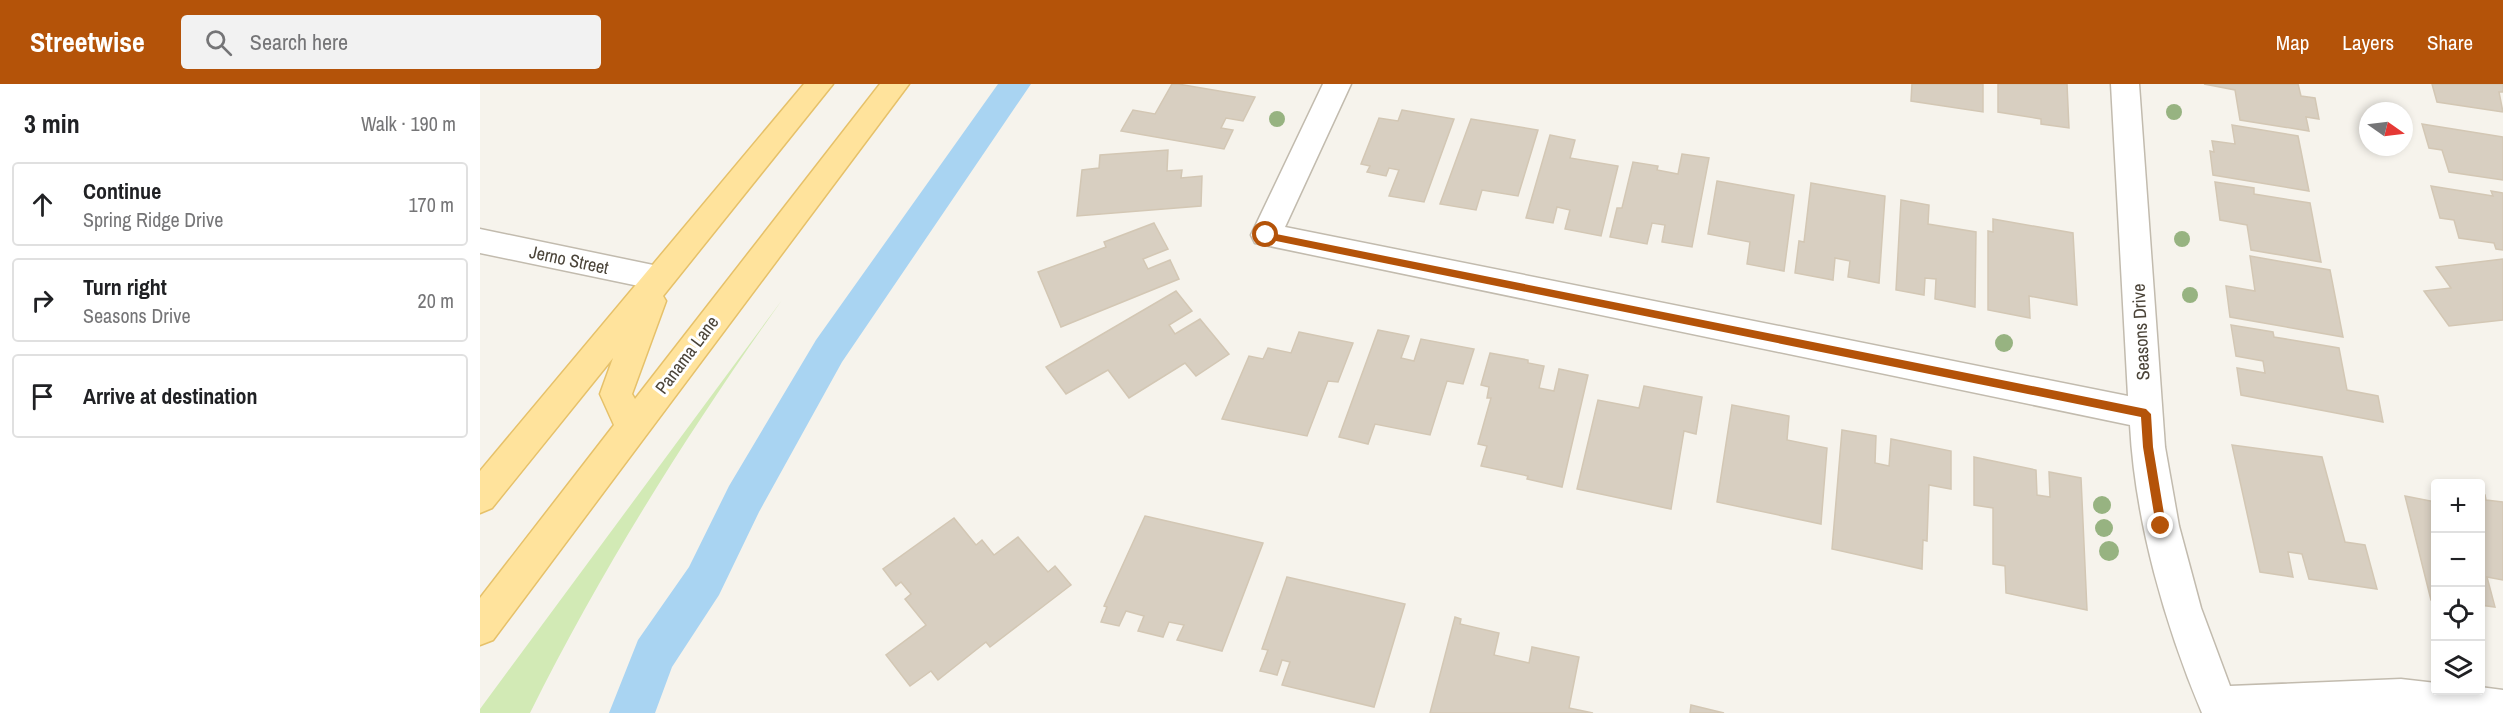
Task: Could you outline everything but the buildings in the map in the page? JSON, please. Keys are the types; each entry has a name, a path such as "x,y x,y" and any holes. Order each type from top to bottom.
{"main road":[{"path":"480,497 819,84"},
{"path":"863,126 886,84"},
{"name":"Panama Lane","path":"480,627 896,84"},
{"path":"632,428 616,394 658,278"}],"street":[{"path":"1337,84 1266,235 2146,414"},
{"name":"Seasons Drive","path":"2125,84 2148,447 2161,526 2182,608 2220,710"},
{"name":"Jerno Street","path":"480,241 658,278"},
{"path":"2220,710 2401,698 2503,709"}],"green space":[{"path":"782,300 648,501 587,606 530,713 480,713 480,709"}],"waterway":[{"path":"632,713 654,655 704,581 744,499 829,351 1015,84"}],"route":[{"path":"1266,235 2146,414 2148,447 2161,526"}]}
